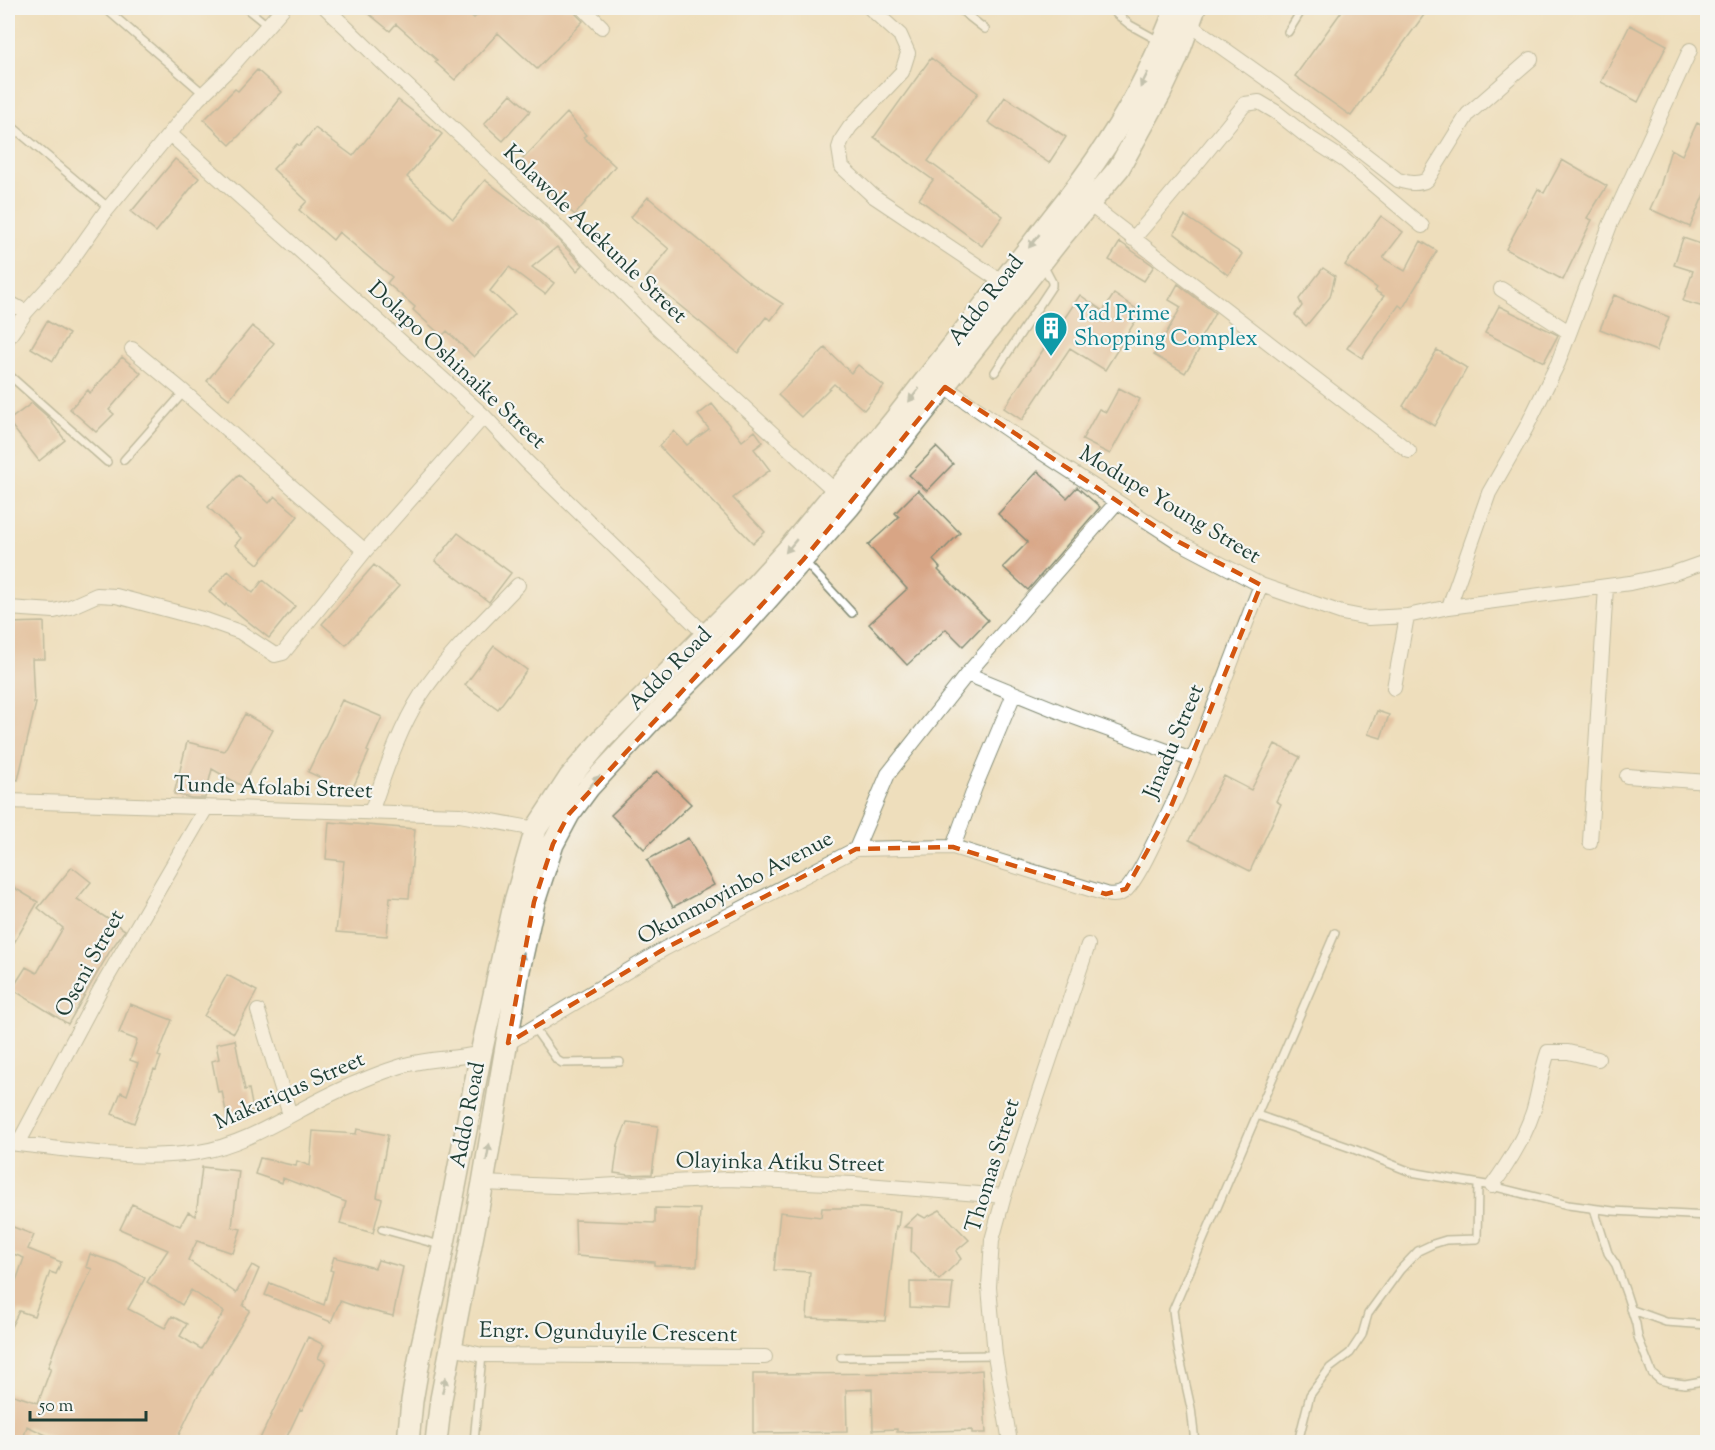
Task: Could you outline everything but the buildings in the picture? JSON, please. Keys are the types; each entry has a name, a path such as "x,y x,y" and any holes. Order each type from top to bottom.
{"main road":[{"name":"Addo Road","path":"436,1443 441,1399 483,1183 519,970 534,902 553,843 569,814 596,779 732,639 803,560 849,507 945,387 1122,122 1161,43 1175,8"},
{"name":"Addo Road","path":"408,1443 419,1359 481,1053 515,901 536,829 570,777 604,737 790,547 892,422 1010,287 1041,263 1119,168 1176,60 1192,16"}],"street":[{"path":"8,338 26,312 65,269 109,208 204,94 283,8"},
{"name":"Kolawole Adekunle Street","path":"326,8 553,222 657,327 835,491"},
{"path":"583,8 602,27"},
{"path":"870,8 900,35 908,53 902,72 850,127 842,139 839,148 842,167 873,195 1010,287"},
{"path":"1192,16 1275,85 1398,180 1408,183 1420,183 1427,180 1468,114 1531,59"},
{"path":"1449,607 1489,493 1526,428 1558,363 1610,225 1690,50"},
{"path":"1133,239 1167,201 1192,167 1245,104 1252,102 1266,105 1305,135 1344,160 1422,225"},
{"name":"Dolapo Oshinaike Street","path":"171,135 484,416 527,462 706,635"},
{"path":"1089,204 1409,451"},
{"path":"1501,290 1569,332"},
{"path":"8,302 26,312"},
{"path":"132,349 365,551"},
{"name":"Modupe Young Street","path":"945,387 1179,542 1261,585 1359,617 1407,616 1449,607 1606,587 1671,574 1707,561"},
{"path":"8,608 54,611 98,595 116,596 206,620 240,632 275,655 279,655 283,653 365,551 484,416"},
{"path":"856,849 888,774 967,674 1117,502"},
{"path":"371,813 395,747 421,696 443,664 518,585"},
{"name":"Jinadu Street","path":"1106,894 1113,896 1126,890 1139,871 1168,814 1192,760 1261,585"},
{"path":"1590,842 1606,587"},
{"path":"1394,688 1407,616"},
{"path":"967,674 1014,694 1192,760"},
{"path":"953,847 1014,694"},
{"path":"1627,776 1707,782"},
{"name":"Tunde Afolabi Street","path":"8,801 460,815 536,829"},
{"name":"Oseni Street","path":"13,1144 206,808"},
{"name":"Okunmoyinbo Avenue","path":"508,1043 664,949 856,849 953,847 1106,894"},
{"name":"Thomas Street","path":"1010,1443 995,1355 989,1287 992,1240 1004,1196 1088,945"},
{"path":"258,1011 290,1115"},
{"path":"1492,1186 1507,1167 1532,1115 1548,1052 1568,1052 1598,1059"},
{"name":"Makariqus Street","path":"13,1144 106,1154 158,1155 200,1152 229,1145 269,1128 318,1098 408,1064 436,1059 462,1058 481,1053"},
{"name":"Olayinka Atiku Street","path":"483,1183 581,1187 727,1179 854,1184 1004,1196"},
{"name":"Engr. Ogunduyile Crescent","path":"452,1348 482,1355 765,1357"}],"lane":[{"path":"105,8 204,94"},
{"path":"246,8 267,25"},
{"path":"958,8 985,29"},
{"path":"1109,8 1161,43"},
{"path":"1288,32 1303,8"},
{"path":"8,123 109,208"},
{"path":"995,372 1052,286 1041,263"},
{"path":"8,374 107,462"},
{"path":"124,460 184,392"},
{"path":"803,560 852,613"},
{"path":"1195,1443 1173,1310 1335,933"},
{"path":"534,1028 557,1060 562,1063 620,1062"},
{"path":"1257,1115 1351,1148 1411,1173 1492,1186 1568,1205 1594,1209 1707,1216"},
{"path":"1298,1443 1310,1395 1330,1368 1350,1353 1362,1335 1368,1314 1400,1270 1418,1251 1433,1244 1446,1239 1478,1239 1478,1184"},
{"path":"1594,1209 1608,1253 1616,1265 1652,1374 1660,1380 1685,1384 1707,1380"},
{"path":"381,1229 443,1246"},
{"path":"1630,1310 1666,1322 1707,1325"},
{"path":"474,1443 482,1355"},
{"path":"841,1357 995,1355"}],"highlighted area":[{"path":"945,387 1179,542 1261,585 1168,814 1126,889 1106,894 953,847 856,849 664,949 508,1043 534,902 553,844 569,814 803,560"}],"shaded area":[{"path":"244,1271 359,1317 297,1442 148,1442 179,1378"}],"place":[{"name":"Yad Prime Shopping Complex","path":"1051,357"}]}
